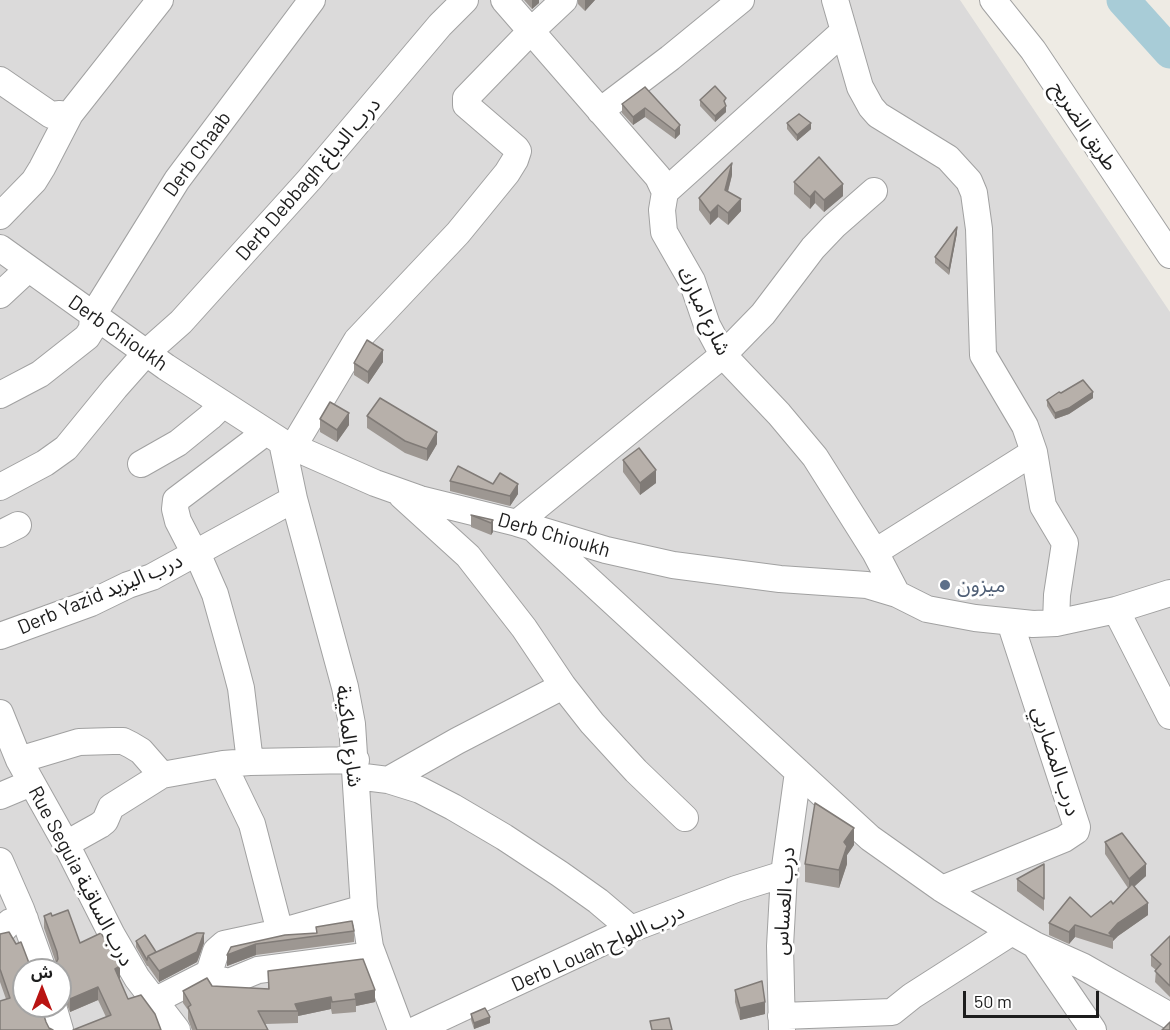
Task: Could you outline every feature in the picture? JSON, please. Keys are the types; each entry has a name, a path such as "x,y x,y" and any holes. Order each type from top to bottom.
{"street":[{"path":"0,216 34,181 68,118 160,0"},
{"name":"Derb Chaab","path":"0,395 40,374 79,345 92,329 93,315 187,165 312,0"},
{"name":"Derb Debbagh درب الدباغ","path":"0,487 45,463 66,448 146,353 181,322 309,180 440,25 465,0"},
{"path":"504,0 658,177 665,192 844,31"},
{"path":"250,762 236,669 210,579 178,521 175,509 177,500 280,441 357,340 458,233 507,173 515,160 518,151 516,147 470,109 465,102 469,93 564,0"},
{"path":"600,111 741,0"},
{"path":"835,0 860,87 871,107 878,115 948,158 969,181 974,193 979,229 983,355 1025,426 1034,452 1043,506 1065,543 1056,623"},
{"name":"طريق الضريح","path":"993,0 1033,50 1170,255"},
{"path":"0,80 51,115 60,114 68,118"},
{"path":"874,191 813,248 763,314 723,355 525,525 870,838 942,889 1012,932 1082,966 1170,1016"},
{"name":"شارع امبارك","path":"665,192 662,210 664,232 692,281 707,325 723,355 816,457 875,552 897,594"},
{"name":"Derb Chioukh","path":"0,248 146,353 280,441 397,492 525,525 606,550 673,565 780,579 867,585 897,594 927,609 975,618 1010,622 1056,623 1116,610 1170,593"},
{"path":"0,295 28,269"},
{"path":"141,464 178,443 222,405"},
{"name":"شارع الماكينة","path":"280,441 345,687 352,724 364,908 370,947 401,1030"},
{"path":"875,552 1034,452"},
{"path":"397,492 468,556 524,628 563,686 612,746 685,818"},
{"name":"Derb Yazid درب اليزيد","path":"0,636 91,603 128,585 152,577 294,499"},
{"path":"1116,610 1170,716"},
{"name":"درب المضاربي","path":"942,889 1064,839 1076,831 1077,827 1010,622"},
{"path":"388,780 563,686"},
{"name":"Rue Seguia درب الساقية","path":"0,713 19,760 66,844 112,935 137,978 177,1030"},
{"path":"19,760 79,742 123,741 141,751 162,775"},
{"path":"66,844 100,825 105,821 111,807 162,775 223,764 250,762 356,768 420,790 504,837 598,901 631,929"},
{"path":"223,764 252,824 280,932"},
{"name":"درب العساس","path":"781,1023 780,946 784,874 798,772"},
{"path":"0,796 31,783"},
{"path":"0,861 39,958"},
{"name":"Derb Louah درب اللواح","path":"414,1030 631,929 736,889 784,874"},
{"path":"154,1001 209,973 216,951 224,944 280,932 364,908"},
{"path":"0,933 10,922 25,920"},
{"path":"781,1023 892,1012 912,996 1012,932"},
{"path":"1035,945 1093,1030"},
{"path":"209,973 216,979 229,982 258,969 373,955"}],"shaded area":[{"path":"0,0 960,0 1170,312 1170,1030 0,1030"}],"building":[{"path":"715,86 726,98 724,101 726,106 715,116 700,100"},
{"path":"645,87 680,125 675,131 645,108 633,117 622,104"},
{"path":"799,114 811,123 797,135 787,123"},
{"path":"819,157 843,184 824,200 815,191 810,197 794,182"},
{"path":"732,163 725,190 741,199 728,213 718,205 710,213 699,198"},
{"path":"957,227 949,269 935,257"},
{"path":"367,340 383,350 368,372 354,363"},
{"path":"1083,380 1093,392 1069,408 1055,413 1047,400"},
{"path":"380,398 437,432 427,449 405,441 367,416"},
{"path":"330,402 349,413 337,430 320,419"},
{"path":"639,448 656,470 640,483 623,460"},
{"path":"458,466 493,484 500,473 518,484 510,496 450,481"},
{"path":"471,515 493,520 491,523"},
{"path":"815,803 854,828 844,842 847,846 839,870 805,864"},
{"path":"1122,833 1146,864 1129,879 1105,842"},
{"path":"1044,864 1044,899 1017,879"},
{"path":"1132,884 1148,903 1118,923 1109,933 1113,937 1075,925 1069,932 1049,923 1070,897 1091,917 1111,901 1113,904"},
{"path":"68,910 80,943 101,933 120,966 115,969 128,999 141,995 155,1014 161,1030 73,1030 111,1015 98,987 72,998 72,958 58,958 44,916 51,913 52,916"},
{"path":"352,921 354,931 256,944 227,955 231,947 285,935 317,933 316,927"},
{"path":"9,932 16,944 21,942 27,958 12,958 12,1018 45,1018 49,1028 53,1030 0,1030 0,1001 10,998 0,969 0,934"},
{"path":"197,933 204,933 197,952 159,971 148,956"},
{"path":"145,935 156,952 148,956 147,960 136,941"},
{"path":"1170,936 1170,986 1155,971 1161,964 1151,955"},
{"path":"363,959 375,990 355,994 356,999 332,1002 331,997 295,1004 298,1011 258,1011 268,1030 197,1030 188,1007 191,1005 183,991 207,978 212,986 269,989 268,971"},
{"path":"762,981 765,1002 740,1008 735,990"},
{"path":"485,1008 490,1017 474,1023 471,1014"},
{"path":"669,1018 672,1030 652,1030 650,1021"},
{"path":"1170,1022 1170,1030 1162,1030"}],"waterway":[{"path":"1123,0 1170,52"}],"place":[{"name":"ميزون","path":"945,585"}]}
